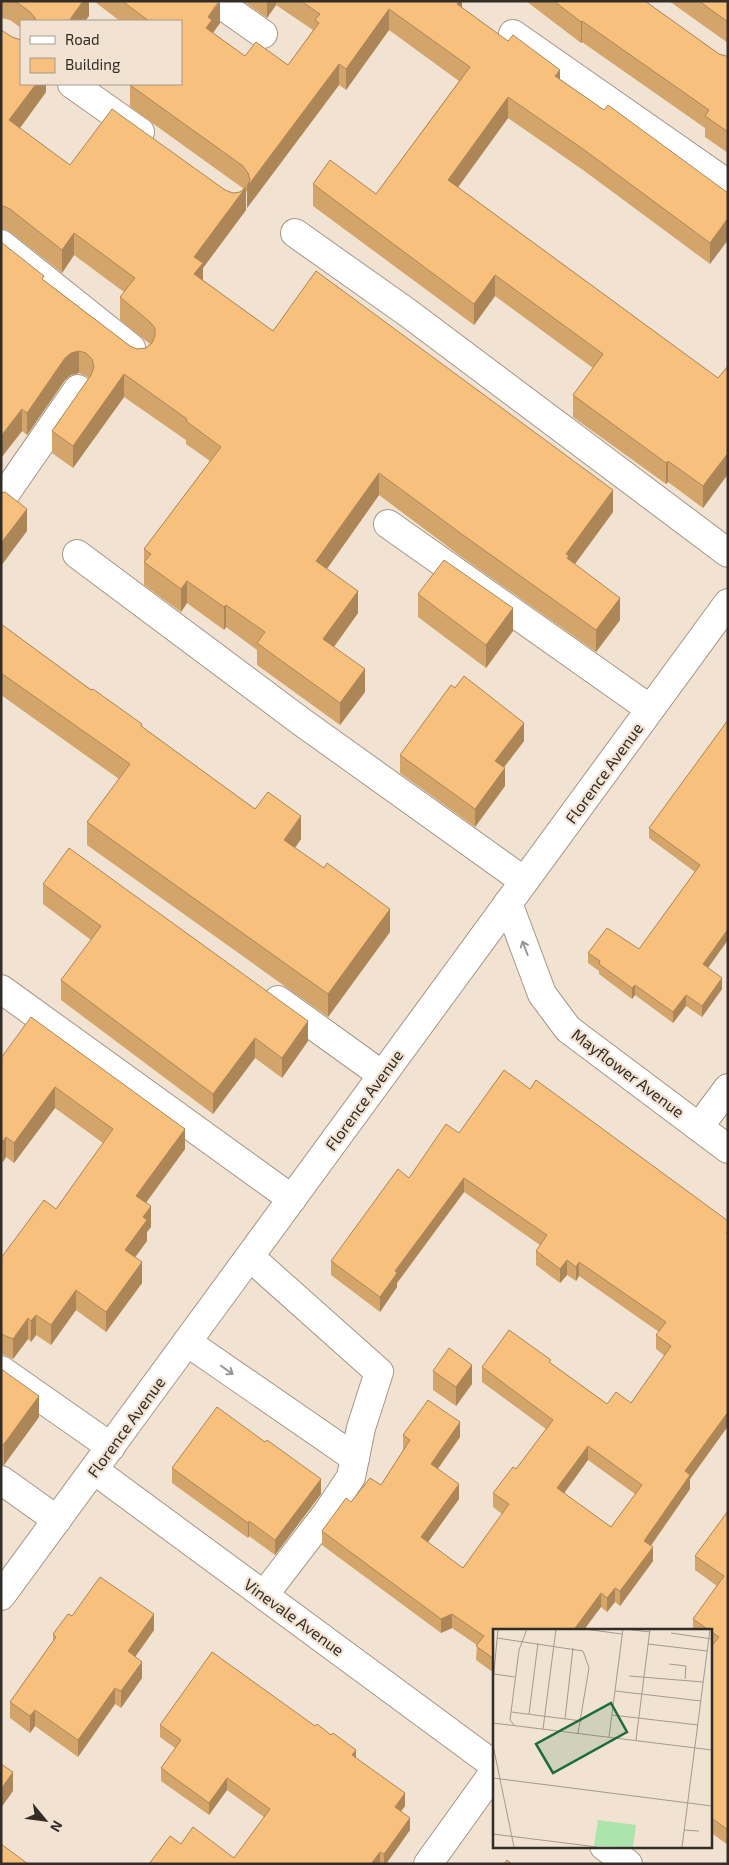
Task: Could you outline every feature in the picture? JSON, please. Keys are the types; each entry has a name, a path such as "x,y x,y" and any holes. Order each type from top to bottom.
{"main road":[{"path":"216,1 263,34"},
{"path":"513,34 728,184"},
{"path":"73,85 161,148"},
{"path":"295,233 408,313 728,553"},
{"path":"1,244 140,356"},
{"path":"1,500 78,389"},
{"path":"388,524 650,709"},
{"path":"77,554 299,720 524,881"},
{"name":"Florence Avenue","path":"1,1596 728,603"},
{"name":"Mayflower Avenue","path":"508,903 542,994 568,1028 728,1148"},
{"path":"257,985 382,1075"},
{"path":"1,989 292,1199"},
{"path":"699,1127 728,1088"},
{"path":"250,1257 379,1372 361,1428 351,1477 327,1513 264,1596"},
{"path":"187,1342 355,1458"},
{"path":"1,1370 111,1446"},
{"name":"Vinevale Avenue","path":"94,1470 493,1764"},
{"path":"1,1480 57,1520"},
{"path":"428,1864 493,1773"},
{"path":"607,1848 628,1864"}],"building":[{"path":"15,1 83,1 70,20 36,20 30,12"},
{"path":"122,1 219,1 208,17 212,20 206,28 245,56 256,42 288,65 319,23 315,20 320,14 301,1 459,1 457,4 508,41 513,35 560,70 555,76 604,110 608,105 728,193 728,218 710,243 583,149 508,97 448,180 718,378 728,366 728,453 703,486 668,461 666,463 573,395 603,354 495,275 474,304 313,184 330,160 376,194 470,67 389,9 346,69 339,64 247,187 250,180 243,166 130,85 182,85 182,20 148,20"},
{"path":"554,1 645,1 719,54 728,56 728,132 705,116 709,110 581,22"},
{"path":"699,1 728,1 728,22"},
{"path":"1,30 20,40 20,85 35,85 9,120 70,165 112,109 225,190 233,193 240,192 246,187 194,257 203,263 194,274 273,331 316,271 613,490 566,554 569,556 567,558 620,598 596,630 379,473 316,561 358,591 323,639 365,669 340,703 257,643 265,632 226,605 224,607 187,581 181,589 144,562 151,554 144,549 221,447 186,421 187,419 124,374 73,446 52,431 91,375 94,367 92,359 86,353 79,351 71,353 65,358 27,413 22,409 1,436 1,242 44,276 42,279 130,346 137,349 146,348 152,343 155,336 155,328 120,297 135,278 74,233 62,250 10,209 1,206"},
{"path":"5,492 27,509 1,543 1,493"},
{"path":"444,560 513,608 486,645 418,594"},
{"path":"1,624 91,690 93,689 142,724 141,726 255,809 268,792 301,816 284,840 324,868 327,863 390,909 328,994 87,822 130,764 1,673"},
{"path":"464,676 524,723 495,761 505,768 475,809 400,755 451,685 455,688"},
{"path":"728,720 728,929 703,964 722,978 702,1006 686,995 673,1012 635,985 632,988 599,964 600,961 588,953 607,928 639,949 700,865 649,828"},
{"path":"69,848 308,1021 282,1058 255,1038 213,1094 61,980 101,926 43,884"},
{"path":"31,1017 185,1129 136,1196 151,1206 143,1217 147,1220 125,1250 142,1262 106,1312 76,1290 51,1325 36,1315 31,1321 28,1318 13,1339 1,1334 1,1258 44,1200 56,1209 113,1129 55,1087 14,1143 6,1137 3,1141 1,1140 1,1058"},
{"path":"504,1070 530,1089 536,1080 728,1221 728,1231 726,1233 728,1234 728,1412 685,1471 690,1475 644,1541 653,1547 620,1591 615,1588 607,1598 601,1593 576,1629 493,1629 493,1658 476,1646 484,1636 452,1614 441,1619 322,1531 346,1498 351,1502 370,1478 381,1485 410,1440 403,1435 428,1400 460,1422 431,1464 459,1484 421,1537 463,1568 509,1504 493,1493 513,1467 516,1469 553,1420 482,1367 509,1330 607,1404 616,1392 631,1403 671,1346 656,1335 666,1322 579,1262 576,1267 567,1260 560,1269 536,1251 547,1235 464,1178 395,1271 397,1273 380,1297 331,1261 398,1169 409,1178 446,1124 459,1133","holes":["588,1446 642,1485 611,1527 557,1488"]},
{"path":"449,1348 472,1365 456,1387 433,1371"},
{"path":"1,1369 39,1396 4,1444 1,1445"},
{"path":"217,1407 321,1479 275,1540 249,1521 248,1523 172,1468"},
{"path":"728,1511 728,1830 712,1818 712,1646 719,1637 712,1632 712,1629 707,1629 693,1619 724,1576 695,1556"},
{"path":"100,1577 154,1614 128,1651 142,1662 121,1691 115,1688 78,1740 35,1710 30,1716 10,1702 56,1637 53,1634 68,1614 72,1616"},
{"path":"212,1652 315,1726 317,1724 331,1735 333,1733 356,1750 352,1755 405,1793 395,1807 410,1818 384,1854 380,1852 371,1864 149,1864 170,1836 181,1844 193,1827 234,1858 270,1809 227,1778 209,1803 161,1768 181,1740 160,1725"},
{"path":"1,1764 13,1772 1,1789"},
{"path":"1,1844 28,1864 1,1864"},
{"path":"507,1860 512,1864 504,1864"}]}
